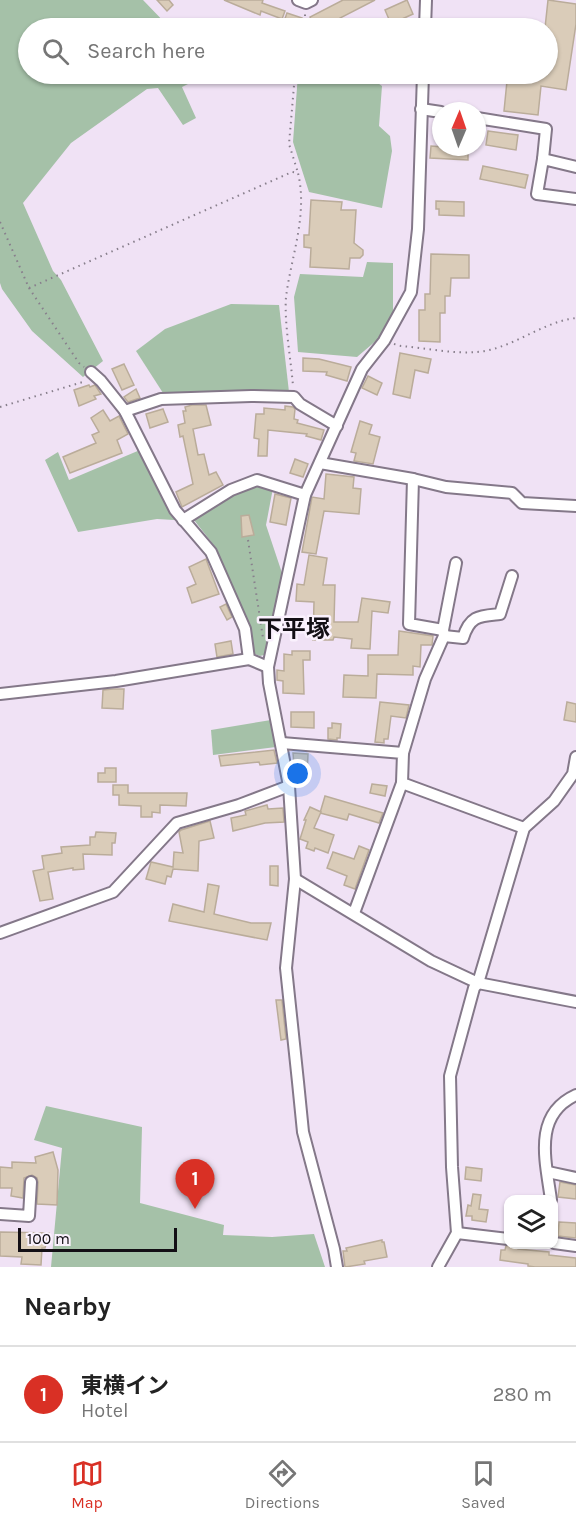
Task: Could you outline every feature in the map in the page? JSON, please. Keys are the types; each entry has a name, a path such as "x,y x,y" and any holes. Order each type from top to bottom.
{"street":[{"path":"425,18 426,0"},
{"path":"337,1267 303,1132 286,968 295,879 289,786 268,667 305,495 362,369 384,341 411,292 418,229 422,84"},
{"path":"421,109 432,111"},
{"path":"486,119 546,129 537,194 576,200"},
{"path":"543,159 576,167"},
{"path":"91,372 125,411 175,510 211,552 245,629 249,658"},
{"path":"125,411 161,399 294,397 308,410 337,426"},
{"path":"320,463 446,487 512,493 522,503 576,506"},
{"path":"413,479 409,624 463,638 473,620 480,615 500,614 512,576"},
{"path":"183,520 231,490 257,480 305,495"},
{"path":"354,913 402,783 403,753 425,679 444,633 456,563"},
{"path":"0,694 116,681 249,658 268,667"},
{"path":"282,743 403,753"},
{"path":"438,1267 457,1233 452,1167 450,1076 474,988 478,982 524,828 554,801 573,774 576,757"},
{"path":"402,783 524,828"},
{"path":"0,933 113,892 177,823 239,805 289,786"},
{"path":"295,879 431,961 478,982 576,1002"},
{"path":"550,1195 544,1140 551,1117 569,1098 576,1095"},
{"path":"548,1172 576,1178"},
{"path":"0,1214 29,1216 31,1182"},
{"path":"457,1233 504,1239"},
{"path":"558,1244 576,1246"}],"path":[{"path":"304,18 305,1"},
{"path":"294,84 289,144 301,185 299,226 286,298 294,397"},
{"path":"29,288 292,171 298,173"},
{"path":"0,222 29,288 79,363 91,372"},
{"path":"384,341 401,346 476,352 503,345 560,320 576,318"},
{"path":"0,407 90,380 101,381"},
{"path":"248,540 264,640"}],"green space":[{"path":"0,0 143,0 160,18 18,18 18,84 188,84 182,87 196,118 183,125 158,88 147,89 71,143 23,203 53,271 61,280 103,361 83,377 32,331 0,283"},
{"path":"297,84 379,84 382,86 379,126 390,136 392,151 382,208 309,192 293,142"},
{"path":"367,262 393,263 393,315 384,334 357,357 298,352 294,297 300,274 363,277"},
{"path":"231,304 279,305 289,392 163,393 136,351 165,329"},
{"path":"140,450 177,518 174,520 157,519 78,532 45,460 58,452 69,480"},
{"path":"260,486 273,488 266,525 283,576 268,654 260,656 253,653 249,625 216,548 194,520 232,495"},
{"path":"271,720 276,747 213,755 211,730"},
{"path":"46,1106 142,1127 140,1203 224,1225 223,1235 272,1237 314,1234 325,1267 51,1267 62,1148 34,1140"}],"building":[{"path":"157,0 169,0 173,5 167,11"},
{"path":"224,0 263,0 262,3 285,11 282,18 261,11 260,15"},
{"path":"343,0 375,0 340,18 310,17"},
{"path":"407,0 413,14 404,18 388,18 385,10"},
{"path":"548,0 576,4 576,24 566,90 541,86 538,115 504,111 507,84 558,84 558,18 546,18"},
{"path":"287,13 302,18 285,18"},
{"path":"488,131 518,135 516,150 486,145"},
{"path":"431,146 432,156 468,156 468,160 430,158"},
{"path":"483,166 528,175 525,188 480,179"},
{"path":"311,200 342,202 341,210 356,210 354,243 363,250 363,255 360,258 350,258 349,269 310,267 311,248 304,247 304,235 309,235"},
{"path":"436,201 464,202 464,216 439,215"},
{"path":"431,254 469,255 469,278 451,278 450,296 445,296 445,313 440,313 440,342 419,341 419,310 425,310 425,294 430,294"},
{"path":"400,353 431,359 428,373 415,370 410,398 393,394"},
{"path":"303,358 319,359 351,367 347,381 326,375 327,372 303,371"},
{"path":"124,364 134,385 122,390 112,369"},
{"path":"368,376 382,383 377,395 362,388"},
{"path":"89,385 90,387 95,385 101,394 94,396 96,399 79,406 74,390"},
{"path":"136,389 140,398 128,402 124,397"},
{"path":"206,405 211,425 193,429 198,455 204,454 209,475 216,472 223,485 182,507 176,492 193,484 183,436 180,437 178,425 185,423 183,411 186,411 185,407"},
{"path":"285,406 295,409 294,419 298,420 297,423 324,430 321,440 306,436 307,434 268,430 267,456 258,456 259,439 254,438 256,414 264,414 264,408 285,410"},
{"path":"163,409 168,422 150,428 146,414"},
{"path":"103,410 110,421 119,416 128,434 117,440 122,453 70,473 63,457 96,443 92,435 99,432 91,418"},
{"path":"360,421 372,425 369,434 380,437 373,464 354,461 356,453 351,452"},
{"path":"295,459 308,464 303,477 290,473"},
{"path":"326,474 354,477 353,488 361,489 359,514 324,511 316,554 302,552 312,497 324,499"},
{"path":"275,494 291,498 286,525 270,522"},
{"path":"249,515 254,535 242,537 241,516"},
{"path":"309,555 327,558 323,585 335,585 334,622 358,622 362,598 390,602 388,613 372,611 370,649 351,648 352,639 334,637 333,640 313,640 314,602 296,601 297,584 304,585"},
{"path":"206,559 219,594 192,603 187,588 196,584 189,567"},
{"path":"226,604 232,617 227,620 220,607"},
{"path":"399,631 433,636 432,645 421,645 420,667 413,666 413,675 377,674 376,698 343,697 344,675 368,676 368,655 398,655"},
{"path":"231,641 233,654 217,657 215,644"},
{"path":"292,651 310,651 310,660 303,660 304,694 283,693 283,681 277,680 277,670 284,671 284,654 292,655"},
{"path":"124,689 123,709 102,708 103,690"},
{"path":"380,702 409,705 406,718 391,716 388,739 384,739 384,743 375,742"},
{"path":"567,702 576,704 576,722 564,720"},
{"path":"291,712 314,712 314,728 291,727"},
{"path":"332,723 341,724 340,738 337,740 328,739 328,728 332,728"},
{"path":"274,750 277,763 260,765 259,762 221,766 219,756"},
{"path":"293,753 308,754 307,778 295,777"},
{"path":"105,768 116,768 116,782 98,782 98,773 105,773"},
{"path":"372,784 387,786 385,796 370,793"},
{"path":"113,785 128,785 128,793 187,793 186,806 160,805 160,813 152,812 152,817 141,817 141,806 119,805 119,795 113,795"},
{"path":"325,796 383,813 379,823 349,814 347,820 320,813"},
{"path":"267,805 268,809 283,808 284,822 265,823 233,831 231,818 246,815 245,811"},
{"path":"310,807 321,812 314,828 334,835 328,853 315,848 314,851 306,848 308,842 300,839 306,820 304,820"},
{"path":"210,821 214,838 199,841 198,871 173,869 171,877 167,876 165,884 146,879 151,862 173,867 174,852 183,853 179,832 181,830"},
{"path":"96,832 116,833 115,843 112,843 112,855 83,854 84,869 73,870 73,868 48,872 53,899 40,901 33,871 44,869 42,856 62,853 61,847 90,845 90,837 95,837"},
{"path":"359,846 369,850 355,889 344,885 347,876 327,868 333,852 354,859"},
{"path":"270,866 278,866 278,886 270,885"},
{"path":"208,884 219,886 214,914 251,923 271,923 267,940 169,921 173,904 204,912"},
{"path":"276,1000 282,1000 286,1039 281,1040"},
{"path":"53,1152 58,1170 57,1205 37,1204 38,1182 37,1178 32,1175 24,1178 23,1198 11,1196 12,1188 0,1188 0,1167 12,1168 12,1162 36,1163 35,1157"},
{"path":"466,1167 482,1169 481,1181 465,1179"},
{"path":"560,1182 576,1185 576,1199 558,1197"},
{"path":"473,1194 481,1195 479,1209 488,1210 486,1222 472,1220 472,1216 466,1216"},
{"path":"559,1222 576,1223 576,1238 558,1236"},
{"path":"0,1232 49,1233 45,1248 42,1248 41,1265 21,1264 22,1257 0,1256"},
{"path":"382,1240 387,1257 345,1267 343,1251 347,1251 346,1248"},
{"path":"501,1250 549,1252 549,1255 576,1258 576,1267 535,1267 500,1260"}],"place":[{"name":"東横イン","path":"195,1209"}],"district":[{"name":"下平塚","path":"294,629"}]}
